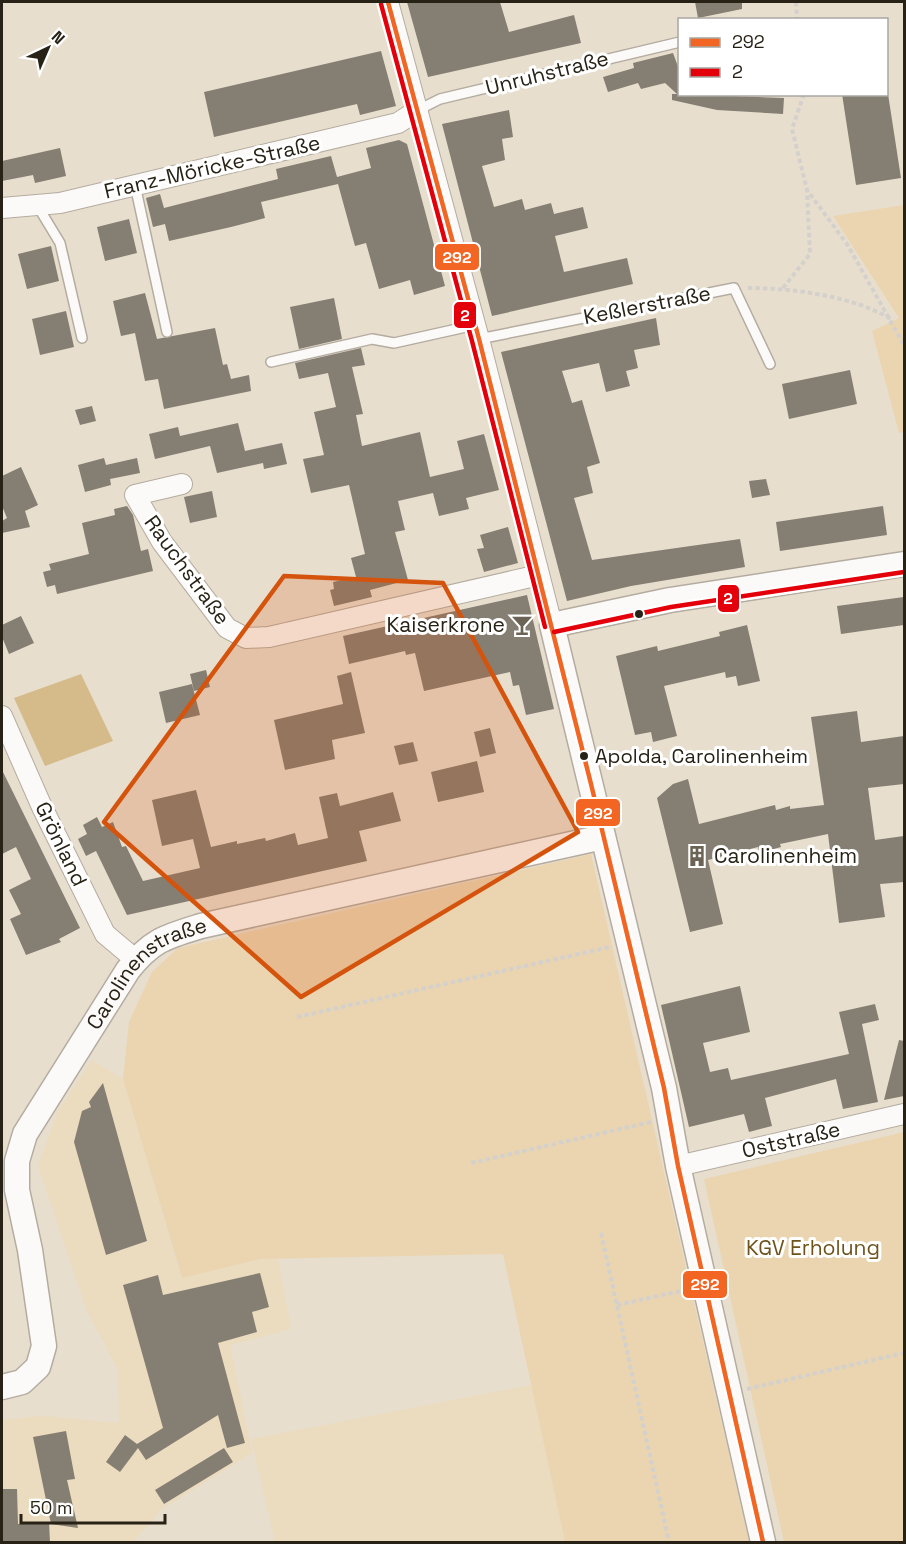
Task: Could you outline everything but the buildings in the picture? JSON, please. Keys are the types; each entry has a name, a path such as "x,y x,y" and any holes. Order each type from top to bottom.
{"street":[{"path":"388,2 477,332 552,625 670,1118 678,1166 763,1542"},
{"name":"Franz-Möricke-Straße","path":"2,208 37,205 135,185 398,123 417,110"},
{"name":"Rauchstraße","path":"182,484 135,495 162,543 227,628 246,638 269,637 539,575"},
{"path":"552,625 670,600 904,564"},
{"name":"Grönland","path":"2,716 42,807 105,934 136,960"},
{"name":"Carolinenstraße","path":"2,1387 22,1382 38,1367 44,1346 30,1250 16,1190 17,1161 25,1134 136,960 148,947 167,936 201,926 603,837"},
{"name":"Oststraße","path":"678,1166 904,1114"}],"lane":[{"name":"Unruhstraße","path":"417,110 440,99 678,42"},
{"path":"135,185 167,332"},
{"path":"37,205 60,243 82,338"},
{"name":"Keßlerstraße","path":"271,362 372,339 394,343 477,332 734,288 770,364"}],"path":[{"path":"795,2 797,18"},
{"path":"783,288 810,254 807,190 792,129 803,96"},
{"path":"807,190 847,244 892,319 904,345"},
{"path":"734,288 783,288 875,309 892,319"},
{"path":"297,1017 628,943"},
{"path":"471,1163 670,1118"},
{"path":"601,1233 669,1542"},
{"path":"617,1305 706,1286"},
{"path":"748,1389 904,1353"}],"highlighted area":[{"path":"284,576 443,583 578,832 301,997 104,822"}],"shaded area":[{"path":"81,674 113,741 45,766 14,698"},
{"path":"92,1060 123,1079 181,1278 260,1259 278,1259 291,1329 230,1345 252,1453 162,1509 133,1542 2,1542 2,1420 43,1416 119,1423 118,1370 87,1311 38,1166 57,1113"},
{"path":"531,1385 565,1542 275,1542 251,1439"}],"green space":[{"path":"904,205 904,432 899,433 872,331 899,318 833,216"},
{"path":"591,854 749,1542 565,1542 503,1254 260,1259 182,1278 123,1079 129,1022 152,972 178,948"},
{"name":"KGV Erholung","path":"904,1132 904,1542 784,1542 704,1179"}],"transit line":[{"name":"292","path":"388,2 479,339 591,784 664,1088 678,1166 763,1542"},
{"name":"2","path":"381,4 472,341 545,627"},
{"name":"2","path":"554,632 671,607 904,572"}],"place":[{"name":"Kaiserkrone","path":"522,625"},
{"name":"Apolda, Carolinenheim","path":"584,756"},
{"name":"Carolinenheim","path":"697,856"}]}
